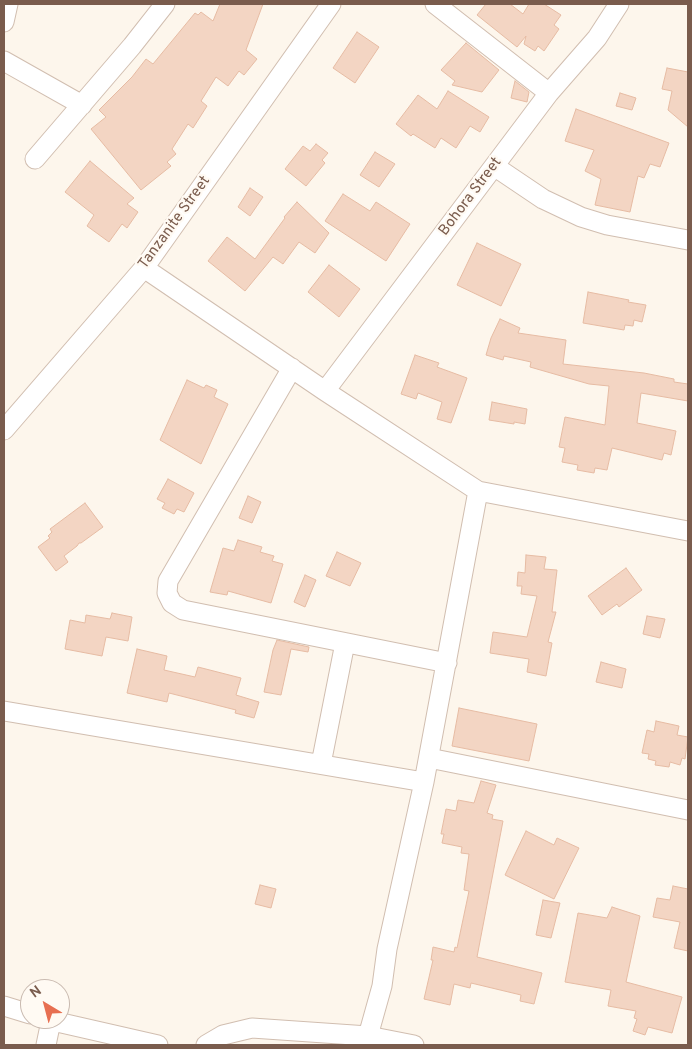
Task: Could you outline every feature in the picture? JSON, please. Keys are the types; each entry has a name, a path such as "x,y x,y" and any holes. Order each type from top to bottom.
{"street":[{"path":"4,22 8,4"},
{"path":"35,159 166,4"},
{"name":"Tanzanite Street","path":"6,421 144,268 329,4"},
{"path":"435,4 549,93"},
{"name":"Bohora Street","path":"325,391 549,93 597,38 619,4"},
{"path":"4,61 82,105"},
{"path":"494,166 543,199 581,218 607,225 688,240"},
{"path":"144,268 325,391 478,491 688,532"},
{"path":"292,368 168,581 166,592 172,603 182,610 447,663"},
{"path":"368,1036 382,986 387,949 429,758 478,491"},
{"path":"321,764 345,643"},
{"path":"4,711 424,782"},
{"path":"429,758 688,810"},
{"path":"4,1006 20,1011"},
{"path":"70,1025 158,1045"},
{"path":"206,1045 223,1035 252,1028 368,1036 414,1045"},
{"path":"46,1045 47,1029"}],"building":[{"path":"220,4 263,4 246,50 257,59 244,75 239,71 228,86 216,77 201,101 207,106 193,128 188,124 172,149 176,154 167,162 171,166 141,190 91,129 106,117 99,110 132,77 146,59 153,64 195,13 198,15 201,12 213,21"},
{"path":"486,4 510,4 523,14 529,4 544,4 561,15 554,25 559,29 544,51 538,46 535,51 524,44 526,36 517,47 477,15"},
{"path":"357,32 379,47 355,83 333,68"},
{"path":"466,43 499,70 482,92 452,85 455,81 441,70"},
{"path":"667,68 688,72 688,127 668,110 672,91 662,89"},
{"path":"515,81 529,92 527,102 511,98"},
{"path":"448,91 489,117 480,132 470,126 456,148 441,138 435,148 413,134 411,136 396,124 418,95 437,109"},
{"path":"620,93 636,98 632,110 616,106"},
{"path":"576,109 669,143 660,167 650,164 644,178 638,176 630,212 595,205 601,179 585,171 594,150 565,141"},
{"path":"316,144 328,153 322,160 325,163 306,186 285,169 303,146 310,151"},
{"path":"375,152 395,164 379,187 360,175"},
{"path":"90,161 134,198 127,204 138,212 127,228 122,224 109,242 87,226 94,215 65,192"},
{"path":"250,188 263,197 250,216 238,207"},
{"path":"343,194 370,211 376,202 410,224 386,261 325,221"},
{"path":"297,202 329,233 315,253 299,242 283,264 273,257 245,291 208,261 227,237 255,259 284,217"},
{"path":"477,243 521,264 501,306 457,285"},
{"path":"329,265 360,289 339,317 308,292"},
{"path":"588,292 646,305 642,322 634,320 633,326 625,325 624,330 583,323"},
{"path":"500,319 520,328 518,333 566,340 563,364 644,373 688,384 688,401 641,393 637,423 676,431 671,455 664,453 662,460 612,448 607,470 595,468 594,473 577,470 578,465 562,462 565,448 559,447 565,417 605,425 609,386 589,384 530,367 531,362 504,356 503,360 486,355 491,338"},
{"path":"415,355 439,363 437,367 467,378 451,423 437,419 442,402 418,393 416,399 401,394"},
{"path":"187,380 204,388 206,385 217,390 214,397 228,404 201,464 160,440"},
{"path":"492,402 527,409 525,424 489,420"},
{"path":"168,479 194,493 184,512 177,509 174,514 162,508 165,503 157,499"},
{"path":"248,496 261,502 252,523 239,518"},
{"path":"85,503 103,527 64,556 68,562 56,571 38,547 50,538 48,536 52,532 50,529"},
{"path":"238,540 262,547 260,552 274,556 272,561 283,564 271,603 228,591 227,595 210,592 223,548 234,551"},
{"path":"337,552 361,563 350,586 326,576"},
{"path":"526,555 546,557 544,569 557,570 552,612 556,612 548,642 552,643 546,676 527,672 529,659 490,653 493,632 527,637 537,596 521,594 522,586 517,586 518,572 525,573"},
{"path":"626,568 642,590 619,607 617,604 602,615 588,596"},
{"path":"305,575 316,580 305,607 294,602"},
{"path":"112,613 132,617 128,641 106,637 102,656 65,649 70,620 85,623 86,615 110,619"},
{"path":"647,616 665,619 660,638 643,634"},
{"path":"277,640 309,647 308,652 291,649 281,695 264,692"},
{"path":"137,649 167,656 164,670 195,677 198,667 241,678 236,695 259,702 254,718 235,713 236,710 169,693 167,702 127,693"},
{"path":"601,662 626,669 622,688 596,682"},
{"path":"459,708 537,724 529,761 452,746"},
{"path":"656,721 679,726 677,735 688,737 685,759 682,758 680,765 670,762 669,767 655,765 656,761 648,759 649,754 642,753 647,730 654,732"},
{"path":"481,781 496,785 487,813 493,815 492,819 503,821 477,957 542,973 534,1004 520,1001 521,995 471,983 470,988 454,984 450,1005 424,999 433,960 431,960 433,947 454,952 455,947 457,948 469,891 464,890 469,854 461,853 462,847 442,843 444,834 441,834 446,809 456,811 458,800 474,803"},
{"path":"526,831 554,845 557,838 579,848 554,899 505,875"},
{"path":"260,885 276,889 271,908 255,904"},
{"path":"673,886 688,889 688,951 674,948 680,922 653,917 657,898 670,900"},
{"path":"543,900 560,903 551,938 536,935"},
{"path":"612,907 640,916 626,982 682,997 672,1033 648,1027 645,1035 633,1031 637,1019 634,1018 636,1011 608,1006 611,990 565,982 578,913 607,918"}]}
